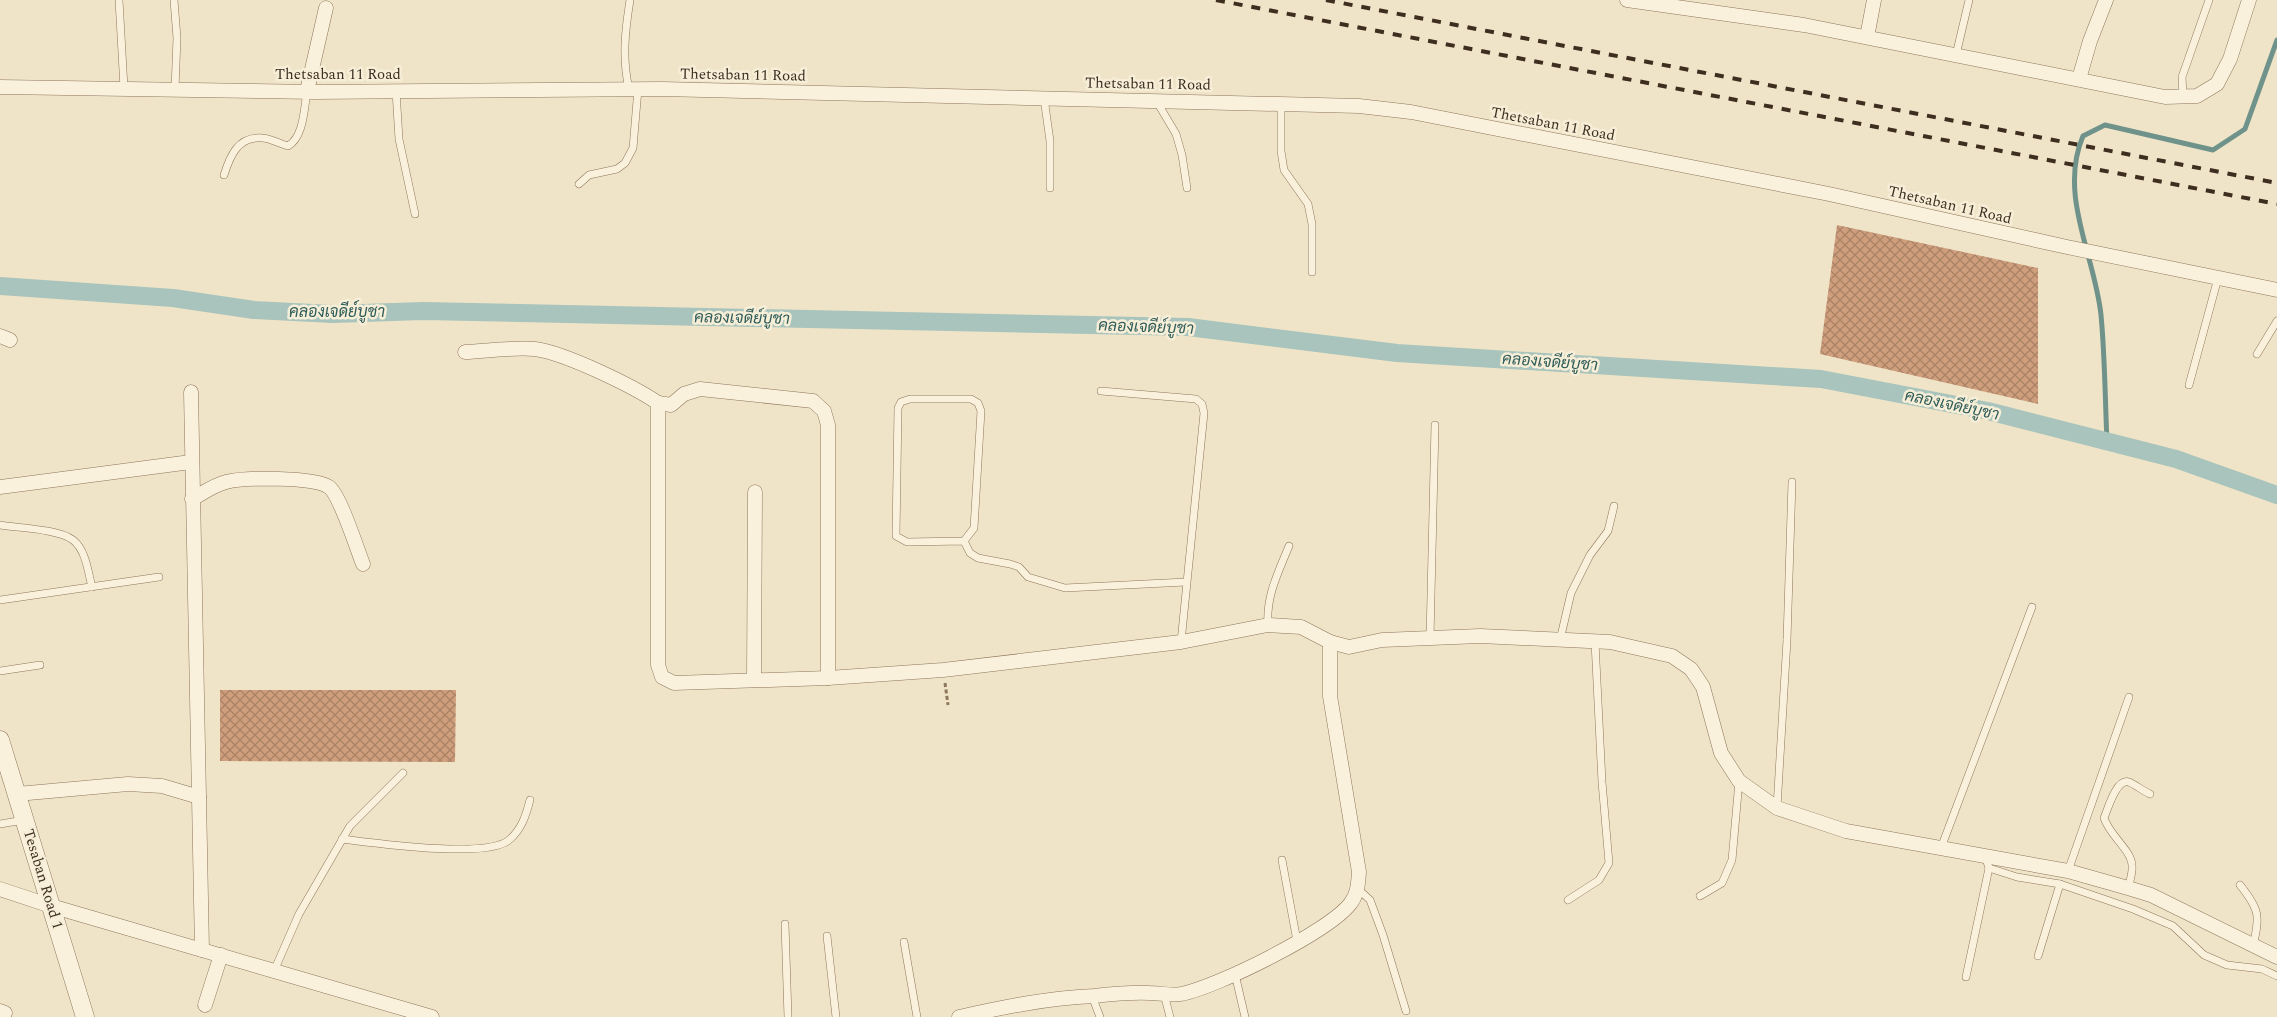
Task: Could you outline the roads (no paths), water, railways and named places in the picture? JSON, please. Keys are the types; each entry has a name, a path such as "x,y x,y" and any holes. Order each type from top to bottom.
{"street":[{"path":"1628,0 1712,5 2165,96 2196,96 2217,84 2230,58 2249,0"},
{"path":"1867,37 1874,0"},
{"path":"2079,79 2090,42 2106,0"},
{"path":"307,91 326,8"},
{"name":"Thetsaban 11 Road","path":"0,87 307,91 634,89 1360,106 1411,112 1829,194 2067,247 2277,290"},
{"path":"465,352 534,349 553,354 642,392 658,403 670,406 684,394 700,390 813,401 824,411 828,425 828,678"},
{"path":"191,392 202,950"},
{"path":"658,403 658,665 662,677 674,683 828,678 943,670 1181,642 1268,625 1301,627 1330,642 1349,647 1382,640 1480,636 1610,642 1672,656 1691,669 1703,687 1721,753 1739,781 1777,808 1846,831 1941,848 1987,862 2068,871 2128,888 2151,895 2277,957"},
{"path":"0,487 191,462"},
{"path":"192,499 226,482 270,479 312,481 329,487 338,500 363,564"},
{"path":"754,680 755,492"},
{"path":"960,1017 1015,1011 1092,996 1179,995 1202,988 1275,955 1334,918 1350,904 1358,889 1359,872 1330,696 1330,642"},
{"name":"Tesaban Road 1","path":"0,740 85,1017"},
{"path":"17,794 128,784 162,786 199,797"},
{"path":"0,888 51,906 432,1017"},
{"path":"205,1005 221,955"}],"lane":[{"path":"118,0 124,88"},
{"path":"174,0 177,38 175,89"},
{"path":"579,184 589,175 617,169 625,163 633,148 634,89 624,69 625,34 630,0"},
{"path":"1956,55 1969,0"},
{"path":"2183,96 2182,77 2209,0"},
{"path":"224,175 230,156 242,142 264,137 288,146 294,143 300,131 307,91"},
{"path":"396,91 399,138 415,214"},
{"path":"1044,98 1050,141 1050,188"},
{"path":"1156,101 1176,134 1182,155 1187,188"},
{"path":"1281,103 1281,151 1284,170 1308,204 1312,224 1312,272"},
{"path":"2189,385 2218,278"},
{"path":"2257,354 2277,322"},
{"path":"1101,391 1196,399 1202,404 1204,413 1181,642"},
{"path":"910,399 971,399 978,403 981,411 974,528 964,541 907,542 896,536 898,408 901,402 910,399"},
{"path":"1430,638 1435,425"},
{"path":"1777,808 1787,640 1792,482"},
{"path":"1560,640 1571,592 1590,555 1608,531 1614,506"},
{"path":"0,525 60,534 73,540 83,554 92,587"},
{"path":"964,541 970,552 978,558 1010,564 1019,568 1028,578 1065,588 1186,582"},
{"path":"1268,625 1268,600 1289,546"},
{"path":"0,600 159,577"},
{"path":"1941,848 2032,607"},
{"path":"1568,900 1599,880 1609,864 1602,782 1595,642"},
{"path":"0,671 40,665"},
{"path":"2068,871 2129,697"},
{"path":"274,971 299,914 350,826 403,773"},
{"path":"1700,896 1722,883 1732,860 1739,781"},
{"path":"2128,888 2133,867 2131,859 2111,833 2104,818 2118,786 2123,782 2128,782 2150,794"},
{"path":"342,839 426,848 495,847 509,840 523,824 530,800"},
{"path":"0,824 25,820"},
{"path":"1282,860 1297,941"},
{"path":"1966,977 1987,862 2017,877 2060,884 2134,909 2173,926 2204,955 2226,965 2262,969 2277,976"},
{"path":"2038,956 2060,884"},
{"path":"2240,885 2253,902 2258,921 2253,946"},
{"path":"1358,889 1370,900 1384,934 1406,1011"},
{"path":"785,924 788,1017"},
{"path":"827,936 836,1017"},
{"path":"904,942 916,1017"},
{"path":"1234,973 1245,1017"},
{"path":"1164,994 1170,1017"},
{"path":"1092,996 1100,1017"}],"waterway":[{"path":"2107,441 2101,315 2080,226 2074,181 2076,158 2083,136 2105,125 2213,150 2245,129 2277,40"},
{"name":"คลองเจดีย์บูชา","path":"0,286 173,298 254,310 333,314 423,311 1188,327 1397,353 1821,379 1988,411 2176,459 2277,495"}],"railway":[{"path":"1216,0 2277,204"},
{"path":"1326,0 2277,183"}]}
